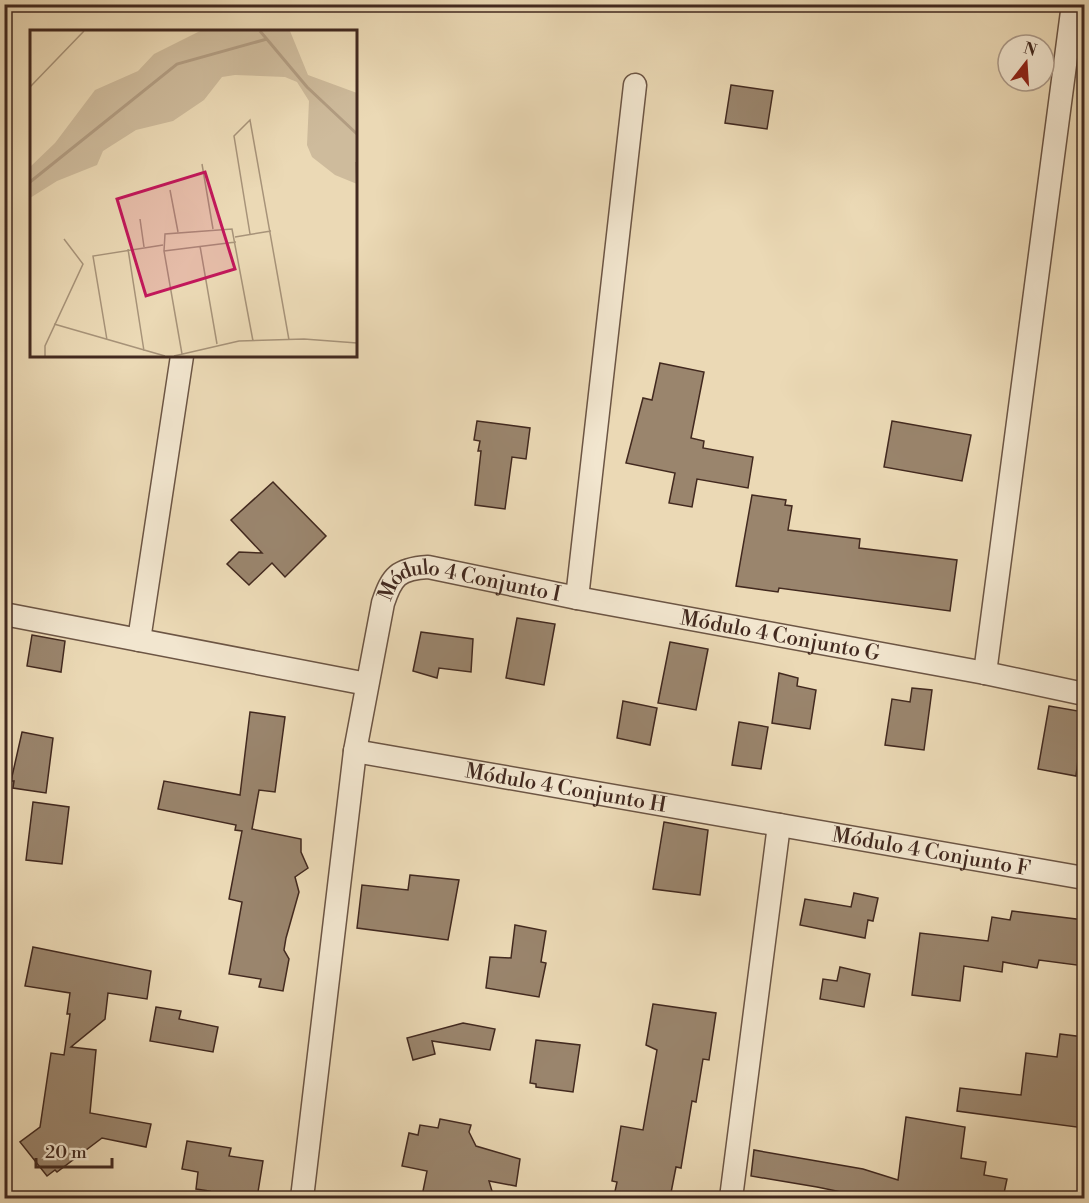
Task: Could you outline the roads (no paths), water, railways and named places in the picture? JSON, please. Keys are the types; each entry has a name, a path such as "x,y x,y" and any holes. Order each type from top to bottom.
{"street":[{"path":"985,673 1073,4"},
{"path":"577,598 635,84"},
{"path":"139,640 182,357"},
{"name":"Módulo 4 Conjunto I","path":"302,1198 355,751 383,603 390,583 398,574 414,568 428,567 577,598"},
{"name":"Módulo 4 Conjunto G","path":"577,598 985,673 1084,694"},
{"path":"4,614 367,684"},
{"name":"Módulo 4 Conjunto H","path":"355,751 779,825"},
{"path":"731,1198 779,825"},
{"name":"Módulo 4 Conjunto F","path":"779,825 1084,878"}]}
